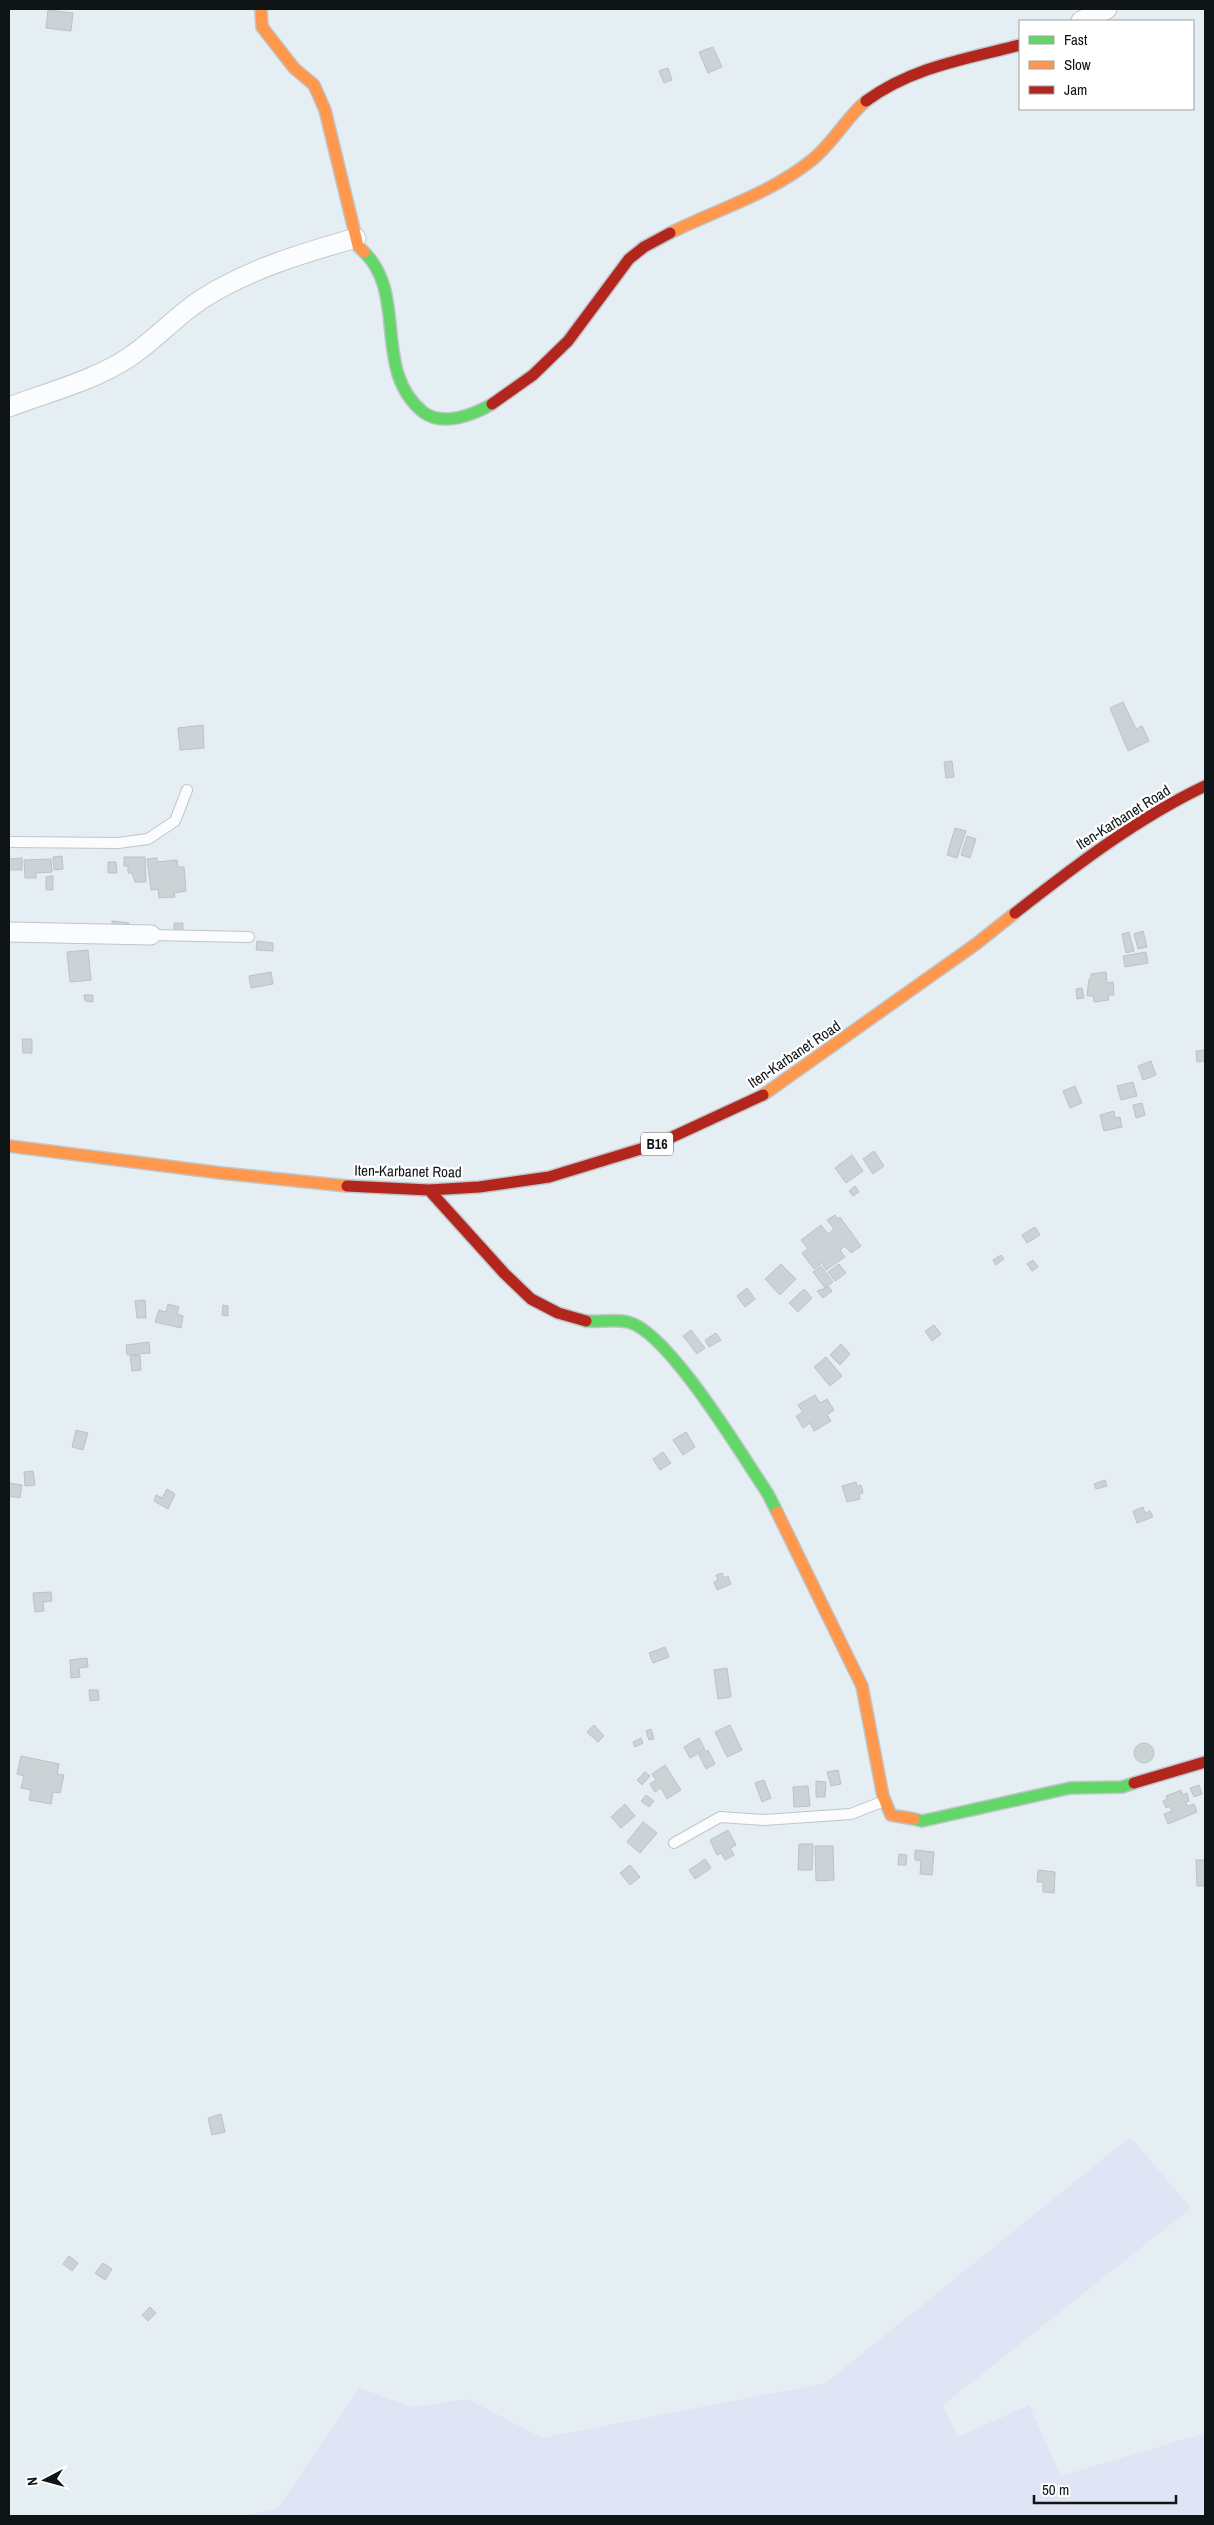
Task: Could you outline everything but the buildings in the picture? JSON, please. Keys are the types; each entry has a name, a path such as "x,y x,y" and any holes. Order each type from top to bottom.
{"street":[{"path":"262,9 262,27 294,68 314,85 325,110 358,246 369,253 380,269 396,370 408,400 430,417 452,419 478,412 508,395 546,361 579,328 607,283 639,250 695,220 754,197 818,155 865,101 905,76 1019,45"},
{"path":"1083,20 1107,9"},
{"path":"9,407 95,374 127,358 200,300 229,283 271,264 356,238"},
{"name":"Iten-Karbanet Road","path":"9,1146 343,1186 429,1190 479,1187 549,1177 657,1144 765,1094 976,944 1074,866 1172,802 1205,786"},
{"path":"9,932 151,935"},
{"path":"429,1190 504,1273 531,1299 558,1313 587,1321 628,1322 647,1332 686,1374 768,1494 862,1686 885,1801 891,1815 922,1821 1070,1788 1122,1787 1205,1762"}],"lane":[{"path":"9,842 118,843 148,839 175,821 187,790"},
{"path":"151,935 249,938"},
{"path":"674,1842 720,1817 764,1820 851,1814 885,1801"}],"shaded area":[{"path":"1130,2137 1191,2208 943,2405 958,2437 1029,2405 1061,2476 1205,2433 1205,2516 243,2516 278,2508 359,2388 413,2407 468,2399 542,2438 826,2383"}],"traffic: fast":[{"path":"364,252 377,269 385,289 398,376 408,395 423,412 440,419 458,418 492,404"},
{"path":"586,1321 628,1322 644,1330 663,1347 704,1398 768,1494 777,1512"},
{"path":"914,1819 922,1821 1070,1788 1122,1787 1134,1783"}],"traffic: slow":[{"path":"261,9 262,27 294,68 314,85 325,110 358,246 364,252"},
{"path":"670,233 761,192 796,172 820,153 866,101"},
{"path":"763,1095 976,944 1015,913"},
{"path":"9,1146 221,1173 347,1186"},
{"path":"777,1512 862,1686 883,1796 891,1815 914,1819"}],"traffic: jam":[{"path":"866,101 884,89 921,72 1019,45"},
{"path":"492,404 533,375 568,341 629,259 644,247 670,233"},
{"path":"1015,913 1130,828 1205,786"},
{"path":"347,1186 429,1190 479,1187 549,1177 657,1144 763,1095"},
{"path":"429,1190 504,1273 531,1299 558,1313 586,1321"},
{"path":"1134,1783 1205,1762"}]}
